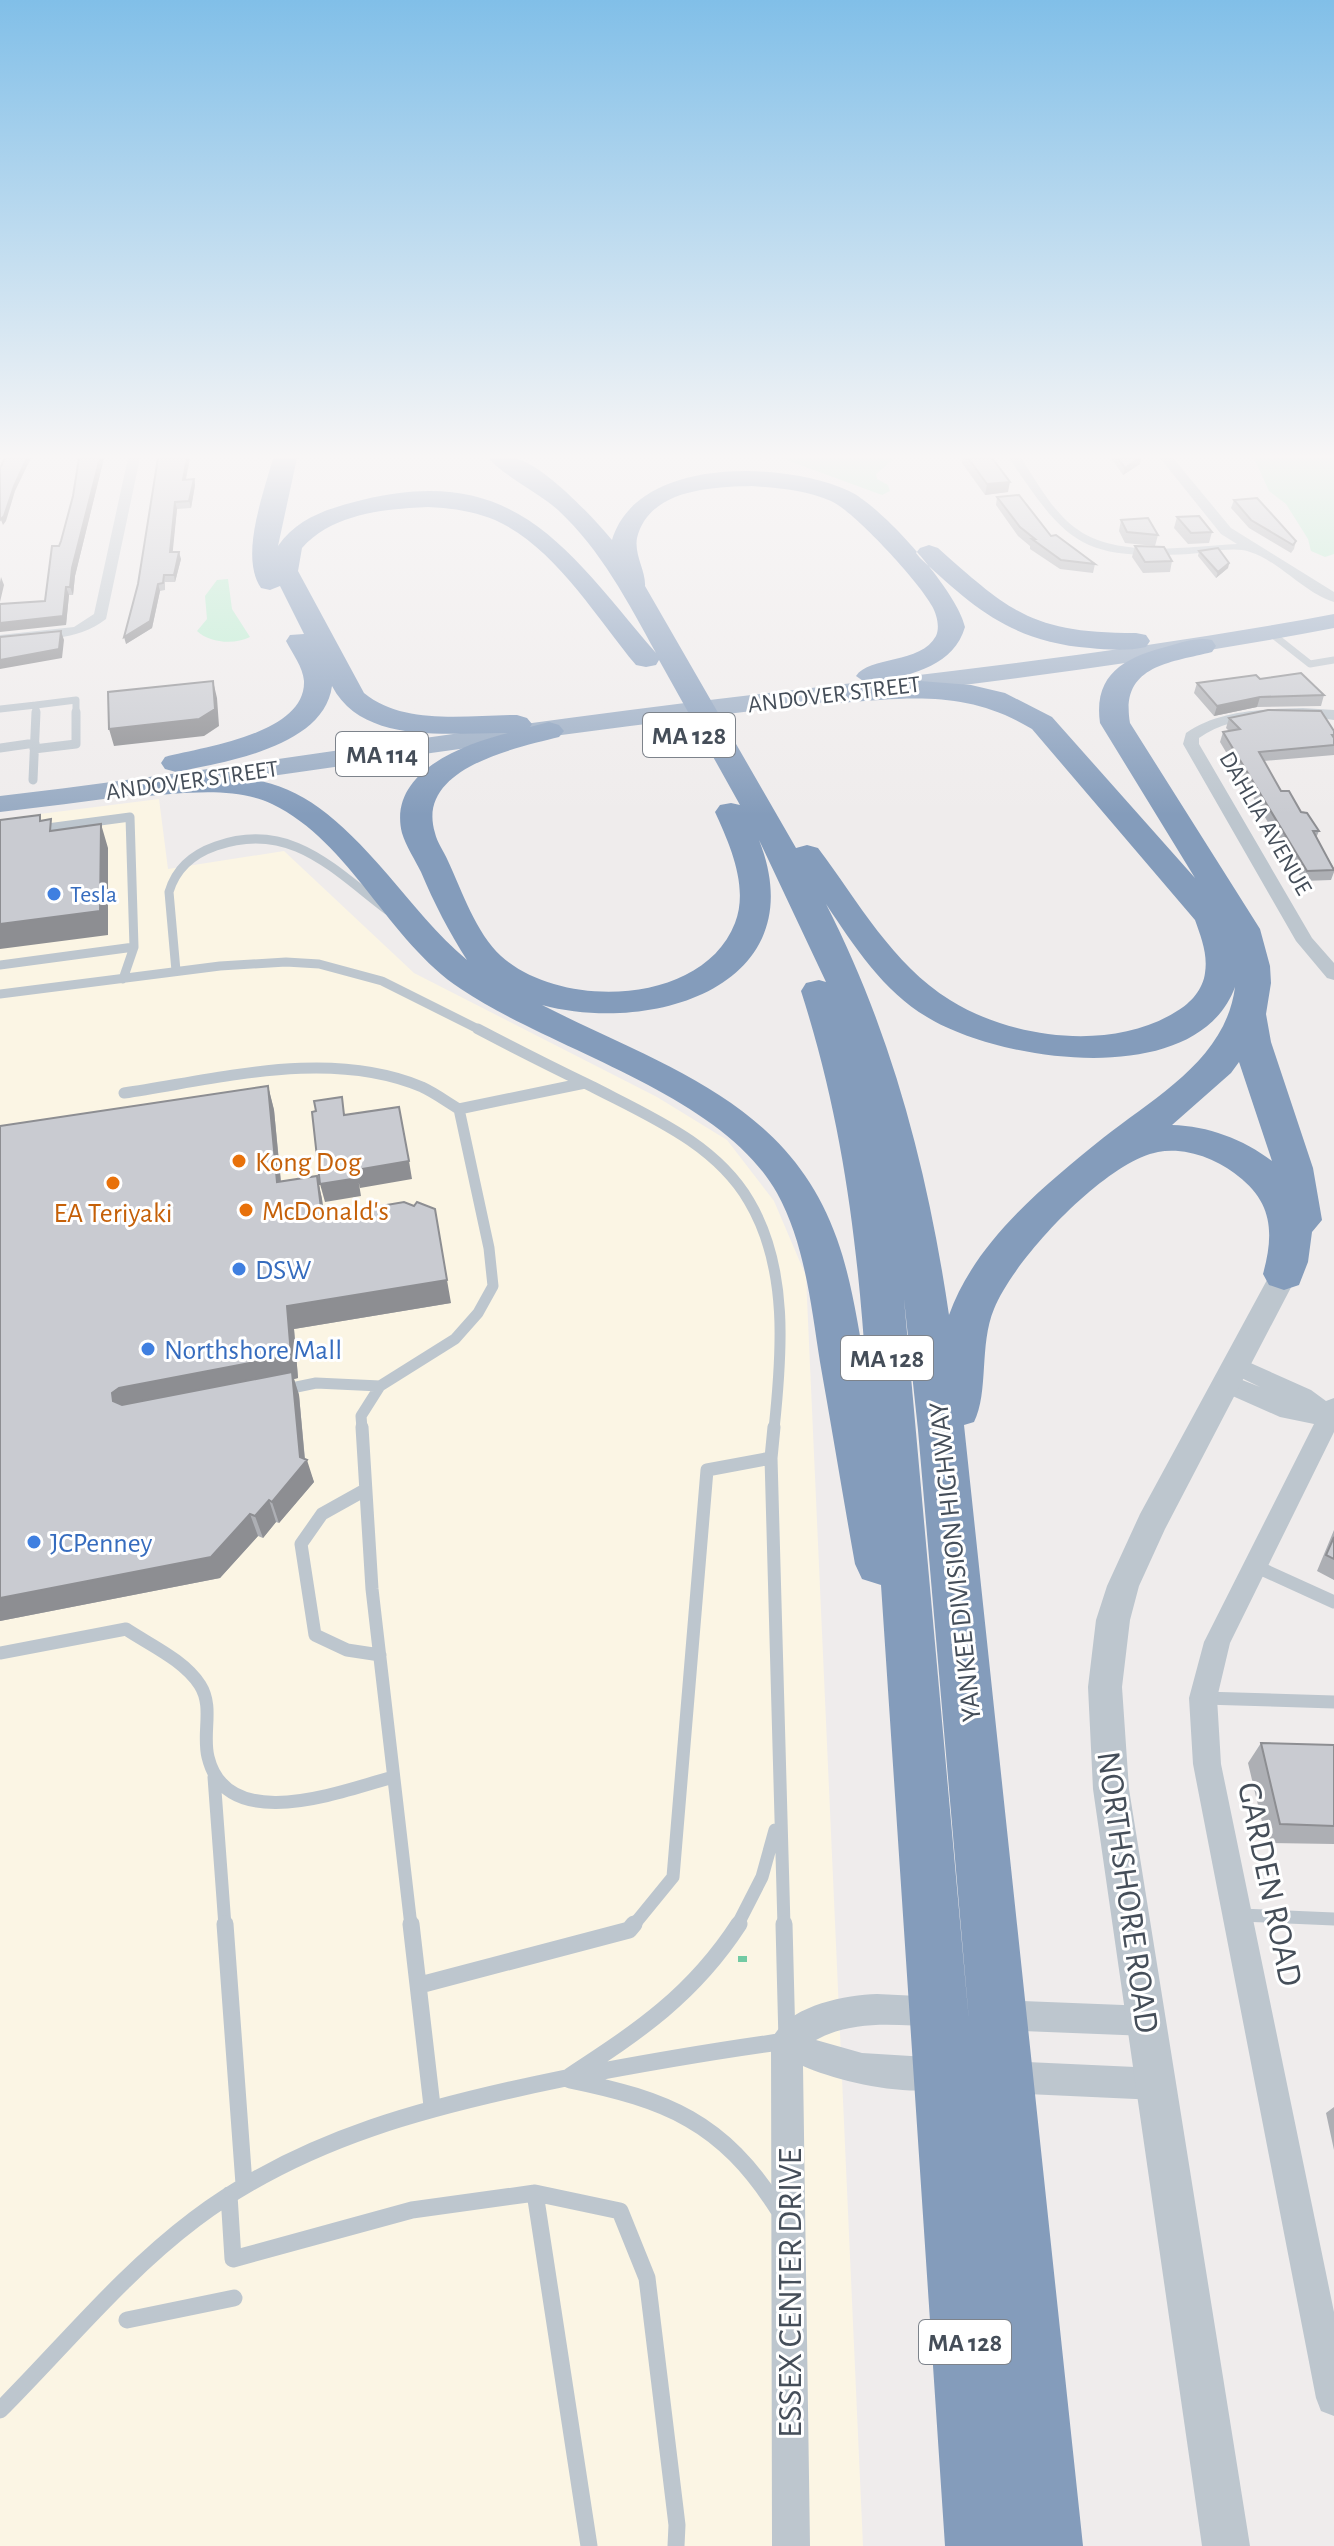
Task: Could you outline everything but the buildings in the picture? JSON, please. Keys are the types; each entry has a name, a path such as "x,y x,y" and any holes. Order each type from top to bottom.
{"highway":[{"path":"176,763 217,755 271,737 303,716 318,693 313,668 267,577"},
{"path":"288,577 352,698 378,715 395,721 533,728"},
{"path":"574,577 646,659"},
{"name":"YANKEE DIVISION HIGHWAY","path":"601,577 778,896 815,979 847,1079 859,1130 879,1253 981,2546"},
{"name":"YANKEE DIVISION HIGHWAY","path":"625,577 804,892 833,954 870,1050 901,1159 924,1284 992,1932 1047,2546"},
{"path":"632,577 639,600"},
{"path":"837,689 922,660 944,644 952,623 942,600 922,577"},
{"path":"956,577 1008,621 1064,639 1136,641"},
{"name":"ANDOVER STREET","path":"837,689 1136,641 1334,614"},
{"name":"ANDOVER STREET","path":"0,804 135,788 628,713 1279,639 1334,621"},
{"path":"962,1654 958,1416 966,1330 983,1288 1009,1248 1107,1158 1218,1064 1241,1035 1248,1015 1254,965 1243,929 1115,723 1111,708 1111,696 1123,677 1153,660 1202,646"},
{"path":"727,756 810,858 877,953 897,975 936,1008 962,1021 1021,1040 1096,1047 1131,1044 1161,1035 1183,1025 1213,1000 1226,970 1226,951 1211,917 1153,846 1042,723 1010,704 953,690 837,689"},
{"path":"533,728 454,763 425,787 415,816 418,832 477,950 488,963 520,986 561,999 607,1004 633,1002 682,990 723,967 746,937 757,892 749,853 731,812"},
{"name":"ANDOVER STREET","path":"0,783 533,728"},
{"path":"135,788 217,784 270,791 288,798 324,825 417,931 454,968 493,994 687,1093 731,1120 768,1153 798,1195 826,1270 922,1806"},
{"path":"1248,1015 1255,1057 1297,1175 1301,1197 1302,1220 1297,1245 1284,1274"},
{"path":"1107,1158 1160,1138 1184,1138 1208,1143 1247,1163 1279,1192 1289,1217 1292,1238 1284,1274"}],"street":[{"path":"0,639 86,628 101,616 109,577"},
{"path":"1300,577 1334,598"},
{"name":"DAHLIA AVENUE","path":"1334,715 1301,710 1213,724 1202,727 1191,736 1191,744 1305,941 1334,974"},
{"name":"NORTHSHORE ROAD","path":"1226,2546 1111,1789 1106,1719 1108,1653 1113,1620 1135,1557 1284,1274"},
{"path":"1232,1374 1288,1410 1332,1415"},
{"name":"GARDEN ROAD","path":"1332,1415 1217,1642 1203,1698 1207,1764 1240,1915 1334,2398"},
{"path":"1148,2021 855,2009 809,2024 787,2041 827,2063 854,2070 1157,2084"},
{"name":"ESSEX CENTER DRIVE","path":"787,2041 791,2546"}],"lane":[{"path":"1279,639 1310,664 1334,660"},
{"path":"0,709 76,700 76,744 0,748"},
{"path":"33,780 36,705"},
{"path":"29,830 130,817 134,947 123,979"},
{"path":"176,971 169,892 171,881 187,862 200,853 216,845 246,838 277,838 305,847 417,931"},
{"path":"0,965 134,947"},
{"path":"0,994 176,971 287,963 349,969 382,981 663,1123 727,1172 757,1215 778,1288 778,1395 771,1458 778,1810 787,2041 681,2056 432,2106 347,2133 298,2154 244,2184 193,2220 148,2260 0,2410"},
{"path":"124,1093 290,1071 364,1069 438,1092 459,1109 489,1248 493,1286 478,1313 455,1339 380,1386 361,1416 380,1655 432,2106"},
{"path":"459,1109 585,1083"},
{"path":"270,1392 316,1383 380,1386"},
{"path":"420,1985 629,1930 673,1877 707,1470 771,1458"},
{"path":"365,1490 322,1514 301,1544 315,1635 347,1650 380,1655"},
{"path":"1254,1566 1334,1602"},
{"path":"0,1653 126,1629 199,1683 205,1697 208,1758 214,1777 244,2184"},
{"path":"1203,1698 1334,1702"},
{"path":"214,1777 234,1794 255,1804 297,1803 393,1777"},
{"path":"565,2079 633,2034 679,1998 718,1952 748,1910 769,1862 778,1810"},
{"path":"1240,1915 1334,1919"},
{"path":"565,2079 642,2095 684,2115 738,2157 765,2186 788,2226"},
{"path":"229,2195 233,2259 412,2210 535,2193 620,2211 647,2278 677,2525 676,2546"},
{"path":"535,2193 589,2546"},
{"path":"127,2320 234,2298"}],"shaded area":[{"name":"Northshore Mall","path":"159,799 168,869 284,851 414,973 657,1097 727,1140 774,1201 806,1276 863,2546 0,2546 0,819"}],"green space":[{"path":"228,579 232,609 250,637 244,640 215,640 197,631 207,619 205,596 217,580"}],"place":[{"name":"Tesla","path":"54,894"},
{"name":"Kong Dog","path":"239,1161"},
{"name":"EA Teriyaki","path":"113,1183"},
{"name":"McDonald's","path":"246,1210"},
{"name":"DSW","path":"239,1269"},
{"name":"Northshore Mall","path":"148,1349"},
{"name":"JCPenney","path":"34,1542"}]}
